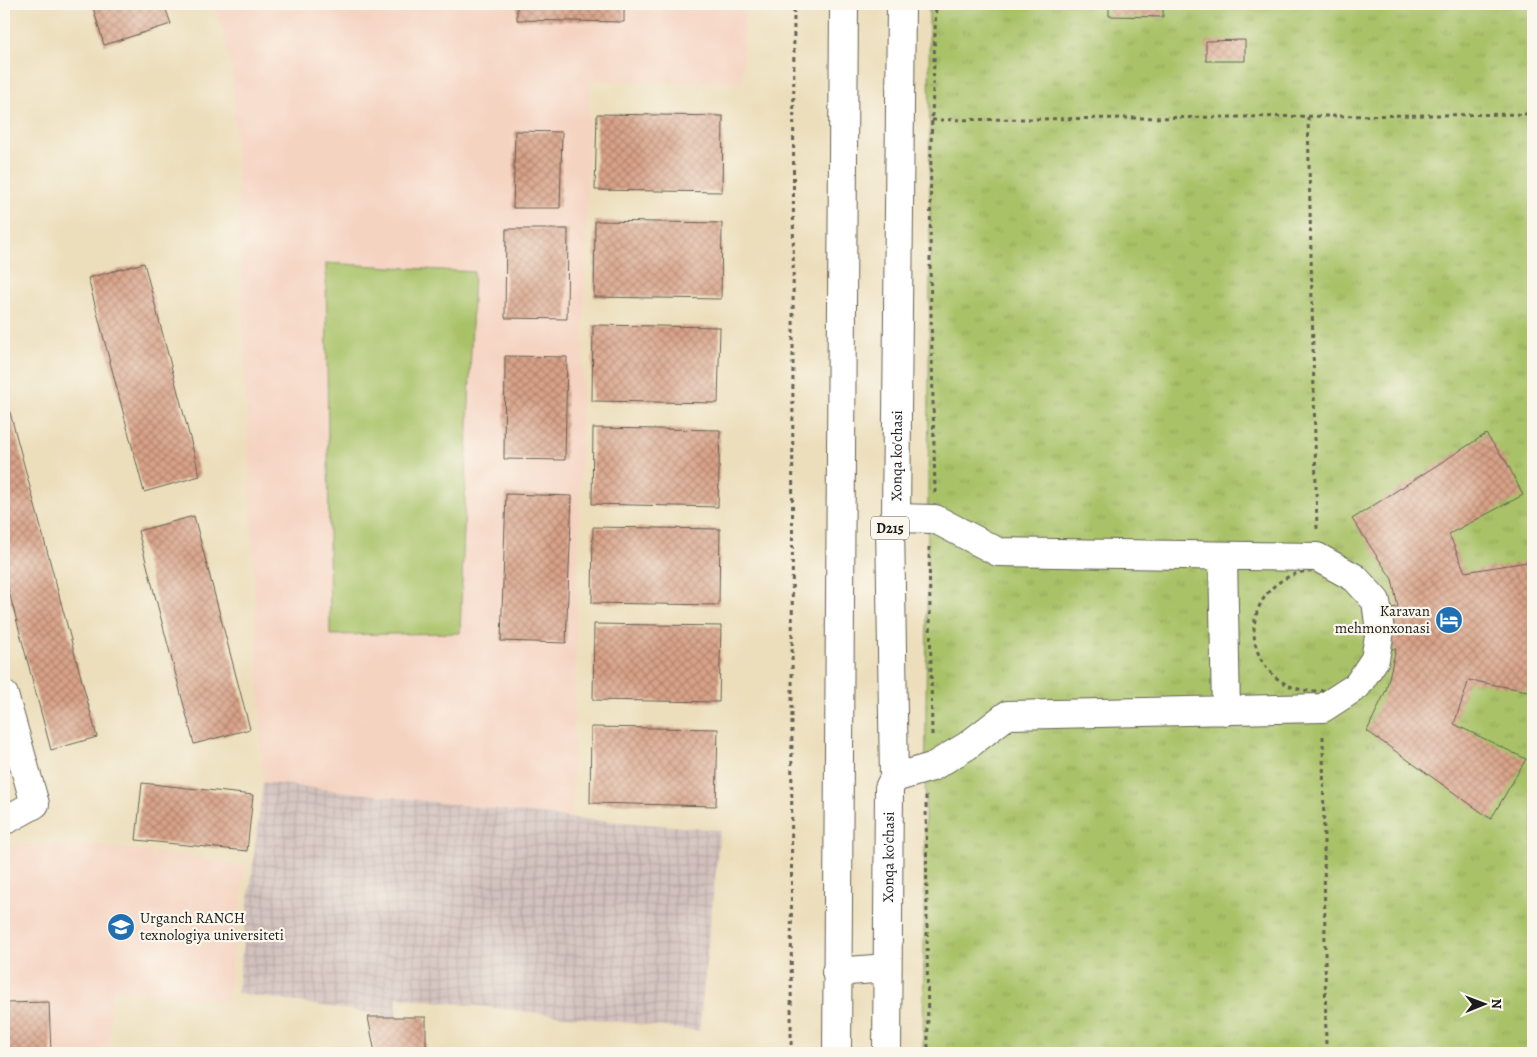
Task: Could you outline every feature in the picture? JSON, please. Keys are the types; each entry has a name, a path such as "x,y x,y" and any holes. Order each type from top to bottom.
{"main road":[{"path":"836,1053 844,4"},
{"name":"Xonqa ko'chasi","path":"887,1053 889,788 894,778 890,524 896,518 901,4"},
{"path":"894,778 932,766 967,746 1007,716 1323,708 1357,686 1375,659 1380,631 1376,601 1355,578 1318,557 998,552 935,519 896,518"},
{"path":"1223,556 1226,711"},
{"path":"4,695 35,804 8,819 4,819"},
{"path":"836,972 887,968"}],"path":[{"path":"791,1053 794,4"},
{"path":"932,120 1533,114"},
{"path":"1308,116 1318,557"},
{"path":"1323,571 1343,578 1359,591 1370,609 1375,630 1372,648 1364,665 1351,679 1335,688 1316,692 1297,689 1280,681 1267,668 1257,652 1254,633 1257,612 1267,594 1283,580 1302,572 1323,571"},
{"path":"1323,708 1326,1053"}],"shaded area":[{"path":"215,4 745,4 742,83 590,81 572,818 263,782 232,68"},
{"path":"263,782 572,818 720,830 699,1031 397,997 396,1017 237,993"},
{"name":"Urganch RANCH texnologiya universiteti","path":"93,844 246,865 227,1002 113,989 108,1053 4,1053 4,845"}],"green space":[{"path":"929,4 1533,4 1533,1053 923,1053 930,264"},
{"path":"326,263 474,272 460,633 330,635"}],"building":[{"path":"92,4 164,4 171,24 104,45"},
{"path":"517,4 624,4 624,22 517,20"},
{"path":"1109,4 1163,4 1163,17 1109,16"},
{"path":"1245,40 1245,61 1206,61 1206,41"},
{"path":"597,114 723,116 722,192 595,190"},
{"path":"515,131 562,132 560,208 513,208"},
{"path":"595,221 722,223 721,299 594,297"},
{"path":"506,229 568,229 567,319 505,318"},
{"path":"144,263 200,476 144,492 88,278"},
{"path":"593,325 720,327 718,403 592,401"},
{"path":"505,356 567,357 565,460 504,459"},
{"path":"4,390 97,737 51,750 4,573"},
{"path":"593,428 720,430 718,507 592,504"},
{"name":"Karavan mehmonxonasi","path":"1486,434 1507,463 1523,495 1449,534 1465,572 1533,561 1533,692 1469,680 1454,724 1526,759 1491,819 1367,731 1386,690 1396,649 1365,649 1366,630 1363,611 1398,607 1392,579 1352,519"},
{"path":"506,494 572,496 566,643 501,641"},
{"path":"194,516 250,729 194,744 138,531"},
{"path":"593,527 720,529 719,605 592,603"},
{"path":"594,624 721,626 719,702 593,700"},
{"path":"591,727 718,729 716,806 590,803"},
{"path":"142,783 253,795 247,851 136,840"},
{"path":"49,1002 51,1053 4,1053 4,1003"},
{"path":"368,1017 426,1017 426,1053 375,1053"}],"place":[{"name":"Karavan mehmonxonasi","path":"1449,620"},
{"name":"Urganch RANCH texnologiya universiteti","path":"121,927"}]}
